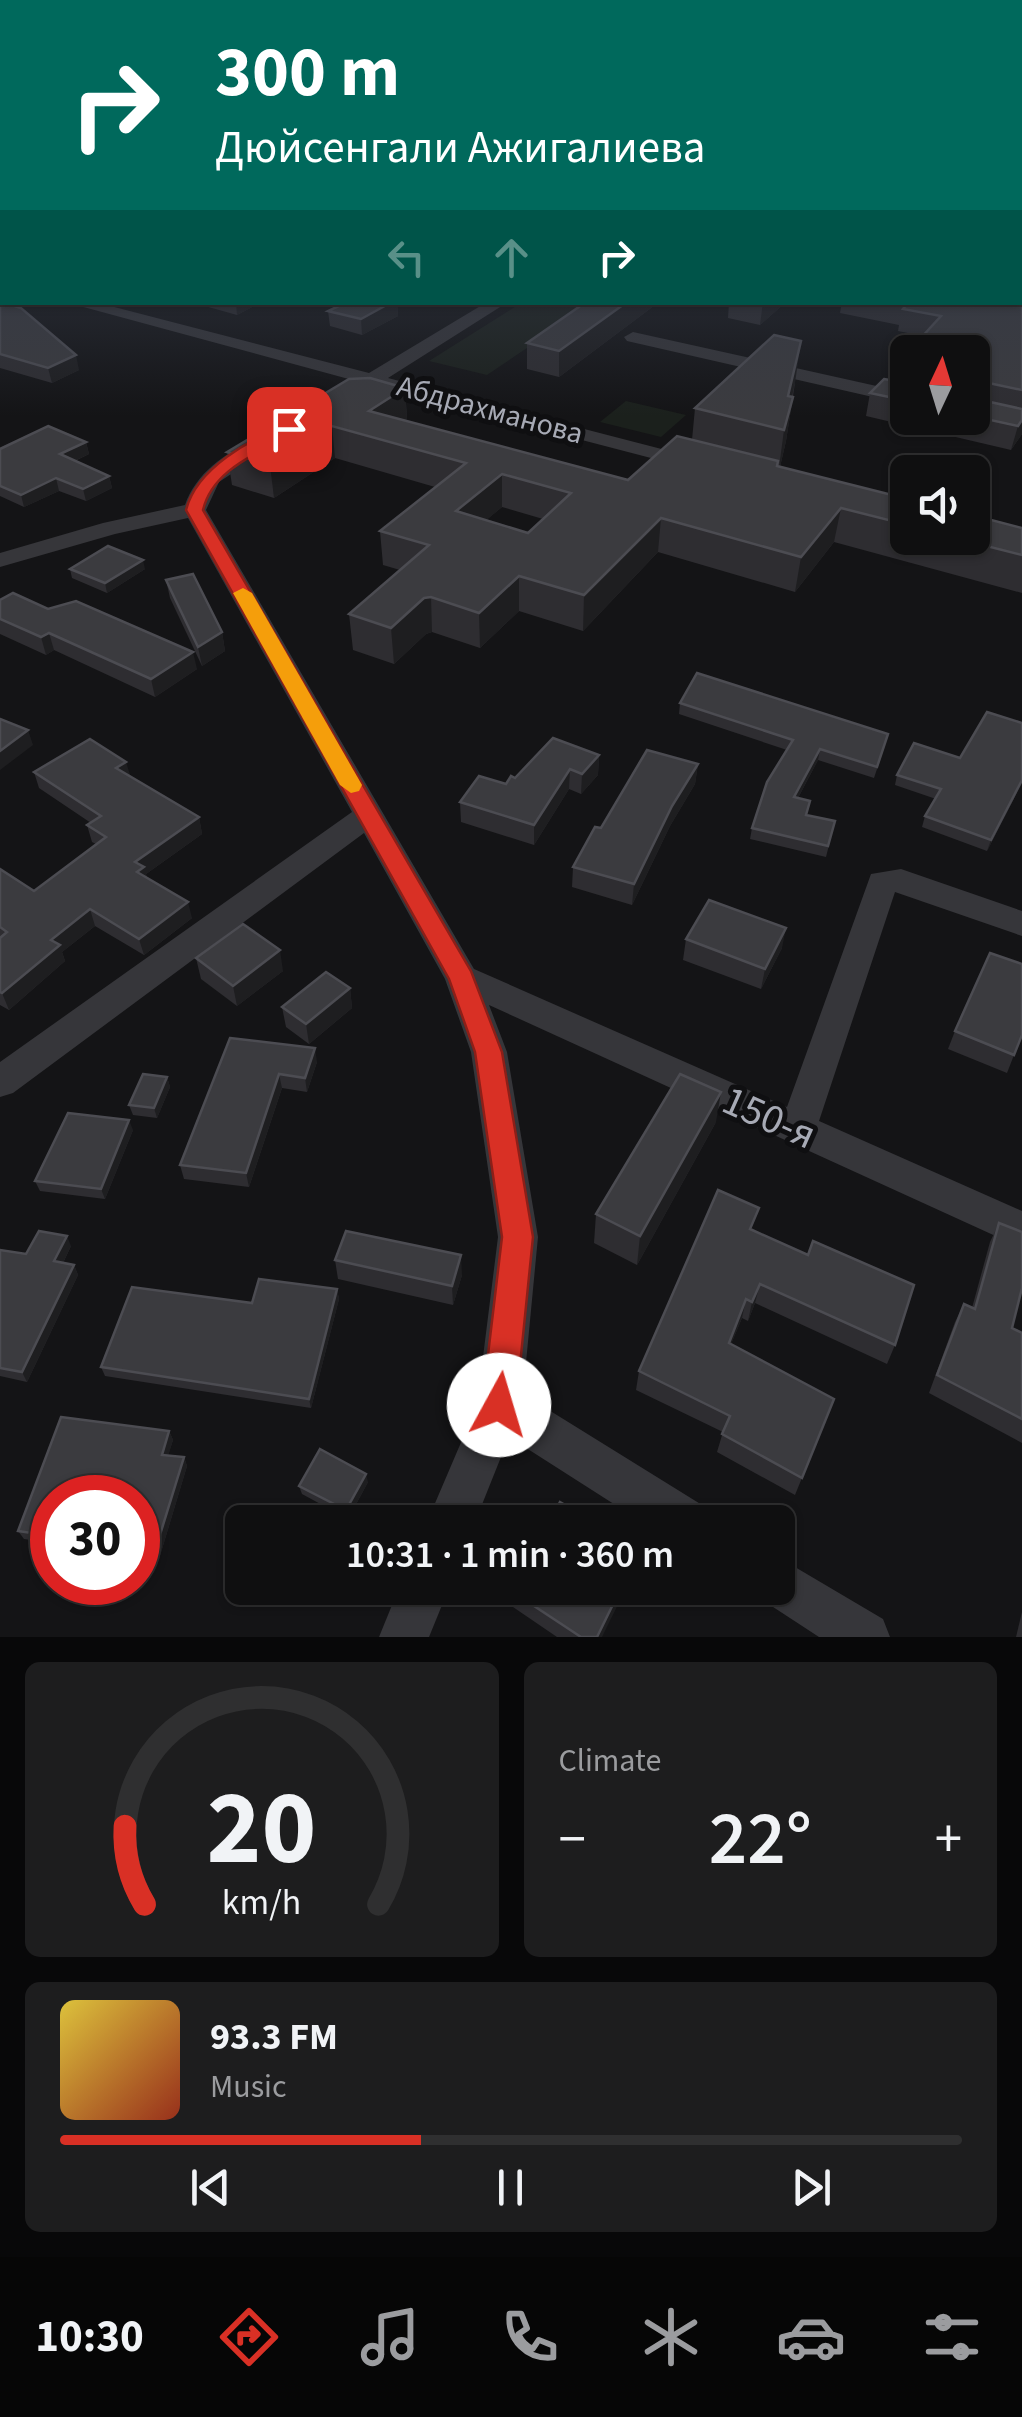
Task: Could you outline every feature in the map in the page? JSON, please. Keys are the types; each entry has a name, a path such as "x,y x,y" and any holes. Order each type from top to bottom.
{"street":[{"name":"Абдрахманова","path":"84,305 717,469"},
{"path":"458,1505 499,1405 518,1237 489,1052 462,978 194,510 199,492 213,473 495,305"},
{"path":"633,337 890,395"},
{"path":"0,560 111,528 194,510"},
{"path":"0,1082 369,814"},
{"path":"797,1131 882,882 901,880 1022,924"},
{"name":"150-я","path":"462,978 1022,1230"},
{"path":"499,1405 657,1505"},
{"path":"795,1593 865,1637"},
{"path":"404,1637 417,1605"}],"shaded area":[{"path":"518,305 591,305 487,375 429,361"},
{"path":"626,401 686,415 661,437 600,422"}],"building":[{"path":"0,305 12,305 21,308 76,355 48,368 0,354"},
{"path":"341,305 387,305 361,319 328,311"},
{"path":"582,305 623,305 559,351 527,343"},
{"path":"906,305 1022,305 1022,390 990,383 990,335 924,335 941,316 903,309"},
{"path":"774,335 801,341 784,430 695,408"},
{"path":"370,378 405,388 369,411 628,480 677,436 890,494 890,520 841,508 801,557 661,518 584,595 519,576 479,613 424,598 391,628 349,614 429,545 380,531 466,463 332,426 270,465 227,452 349,379","holes":["502,474 571,493 528,533 456,511"]},
{"path":"884,379 890,380 890,397 870,393"},
{"path":"990,402 1022,409 1018,426 990,420"},
{"path":"48,426 86,442 60,454 109,476 83,489 56,478 21,495 0,486 0,449"},
{"path":"990,520 1022,528 1022,555 990,547"},
{"path":"108,546 143,560 105,583 70,569"},
{"path":"193,574 222,632 198,647 166,580"},
{"path":"13,593 48,609 76,601 193,652 151,679 49,633 41,637 0,619 0,600"},
{"path":"697,673 888,734 877,767 820,749 794,797 810,801 806,815 835,821 828,846 752,828 767,782 793,740 680,703"},
{"path":"987,712 1022,723 1022,780 991,840 925,816 941,789 897,775 914,743 960,758"},
{"path":"0,719 28,730 0,751"},
{"path":"553,738 599,755 582,774 570,769 534,825 460,802 479,776 506,784 511,776 515,778"},
{"path":"90,739 126,762 116,768 199,817 135,862 144,867 137,872 188,902 139,939 90,909 51,940 60,945 2,993 0,938 7,932 0,927 0,869 34,891 106,837 87,825 101,816 34,772"},
{"path":"647,750 698,764 672,806 634,884 573,867 595,827 601,828"},
{"path":"709,900 786,928 765,969 686,939"},
{"path":"243,924 280,950 233,986 196,958"},
{"path":"990,953 1022,964 1022,1035 1014,1055 955,1031"},
{"path":"326,972 350,988 306,1024 282,1007"},
{"path":"230,1038 315,1048 305,1078 279,1074 246,1173 180,1165"},
{"path":"143,1074 167,1077 154,1108 129,1105"},
{"path":"680,1074 721,1092 640,1236 596,1214"},
{"path":"68,1113 129,1120 101,1189 35,1181"},
{"path":"718,1190 759,1208 750,1229 808,1255 813,1241 914,1285 895,1345 760,1284 752,1302 746,1299 729,1343 834,1399 802,1478 722,1434 730,1416 639,1371"},
{"path":"999,1223 1022,1232 1022,1288 1012,1328 1022,1333 1022,1419 937,1375 964,1304 975,1309"},
{"path":"39,1231 67,1236 54,1261 74,1265 22,1372 0,1368 0,1250 26,1254"},
{"path":"346,1231 461,1255 452,1286 335,1260"},
{"path":"259,1279 337,1289 309,1399 101,1367 132,1287 252,1303"},
{"path":"61,1417 169,1431 162,1455 184,1457 160,1535 160,1475 39,1475"},
{"path":"320,1449 366,1474 349,1505 336,1505 299,1486"},
{"path":"30,1499 30,1533 18,1531"},
{"path":"533,1605 613,1605 597,1637 581,1637"}],"slow traffic":[{"path":"243,593 351,785"}],"route":[{"path":"289,429 213,473 199,492 194,510 279,652 337,763 462,978 489,1052 518,1237 499,1405"}]}
